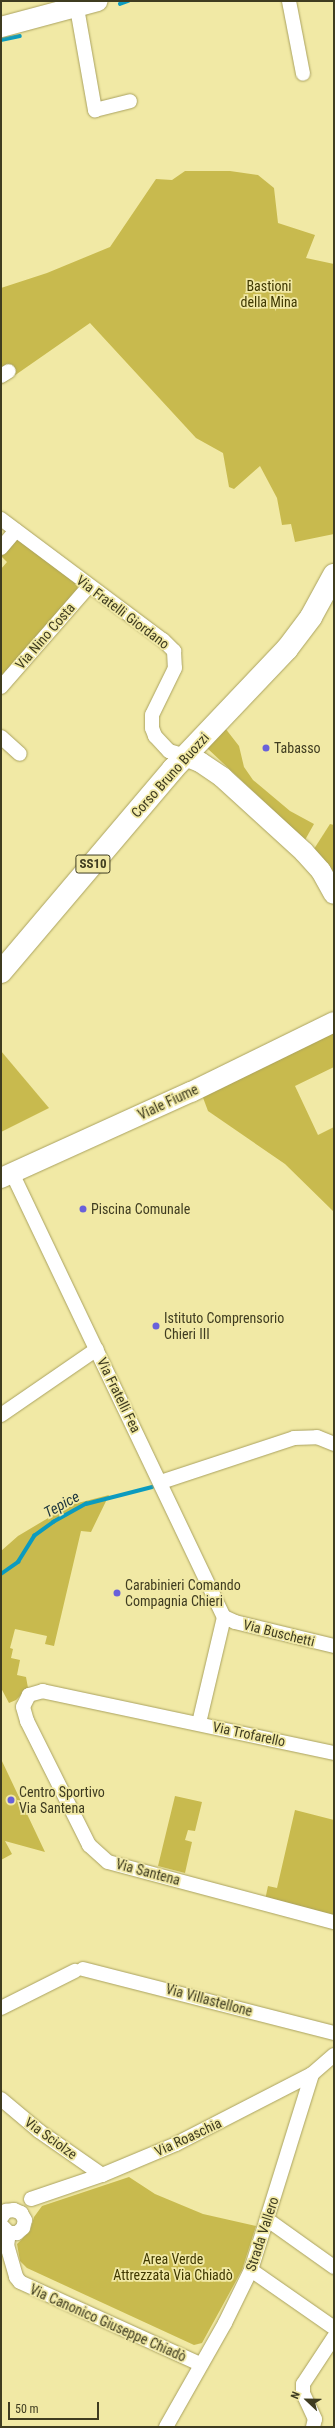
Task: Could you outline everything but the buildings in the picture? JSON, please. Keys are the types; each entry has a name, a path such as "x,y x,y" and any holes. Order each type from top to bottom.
{"main road":[{"name":"Corso Bruno Buozzi","path":"1,972 185,756 287,649 311,617 334,575"}],"street":[{"path":"1,27 77,8 96,1"},
{"path":"289,1 303,74"},
{"path":"77,8 95,110 130,101"},
{"name":"Via Fratelli Giordano","path":"1,519 163,640 174,651 176,668 152,715 152,728 155,736 169,751 200,762 222,777 304,852 321,871 334,894"},
{"path":"1,548 16,530"},
{"name":"Via Nino Costa","path":"1,687 89,586"},
{"path":"1,737 20,754"},
{"name":"Viale Fiume","path":"7,1176 184,1095 334,1022"},
{"name":"Via Fratelli Fea","path":"7,1176 97,1349 224,1617"},
{"path":"1,1415 97,1349"},
{"path":"161,1482 294,1438 317,1437 334,1444"},
{"name":"Via Buschetti","path":"224,1617 235,1622 334,1646"},
{"name":"Via Trofarello","path":"224,1617 199,1723 334,1753"},
{"name":"Via Santena","path":"199,1723 43,1691 30,1695 22,1707 27,1721 64,1798 89,1845 108,1862 257,1900 334,1922"},
{"name":"Via Villastellone","path":"1,2008 79,1970 334,2033"},
{"name":"Via Roaschia","path":"5,2229 16,2233 23,2228 9,2214 31,2199 102,2175 176,2144 312,2074 334,2055"},
{"name":"Strada Vallero","path":"166,2427 200,2364 225,2323 251,2270 268,2220 312,2074"},
{"name":"Via Sciolze","path":"1,2099 40,2131 102,2175"},
{"path":"268,2220 334,2267"},
{"name":"Via Canonico Giuseppe Chiadò","path":"5,2229 7,2245 16,2278 20,2282 200,2364"},
{"path":"251,2270 334,2328"},
{"path":"313,2427 315,2419 303,2393 303,2384 334,2337"}],"green space":[{"name":"Bastioni della Mina","path":"185,171 230,171 258,175 274,188 278,223 315,235 306,258 334,264 334,534 295,542 291,524 282,525 277,498 260,466 234,489 229,487 223,453 196,438 90,323 1,385 1,288 47,273 110,247 156,179 172,180"},
{"path":"15,537 76,583 78,589 1,680 1,569 7,562 1,556 1,552"},
{"path":"225,728 239,746 244,767 253,780 290,811 314,824 305,840 207,748"},
{"path":"330,824 334,825 334,875 314,849"},
{"path":"334,1033 334,1067 295,1086 318,1135 334,1127 334,1212 285,1164 208,1111 202,1095"},
{"path":"1,1051 49,1108 1,1132"},
{"path":"109,1495 91,1532 81,1531 54,1646 45,1644 47,1636 15,1629 10,1648 13,1649 11,1658 20,1660 17,1675 26,1677 28,1688 16,1700 9,1703 1,1688 1,1551 18,1536 70,1505"},
{"name":"Centro Sportivo Via Santena","path":"1,1759 45,1852 5,1841 12,1854 1,1860"},
{"path":"175,1796 202,1802 195,1831 188,1830 185,1840 192,1842 185,1873 158,1866"},
{"path":"295,1810 334,1820 334,1916 265,1900 268,1886 277,1888"},
{"name":"Area Verde Attrezzata Via Chiadò","path":"129,2177 155,2194 203,2214 256,2226 242,2270 202,2343 194,2345 27,2268 20,2261 17,2244 30,2231 34,2217 42,2206"}],"waterway":[{"path":"120,4 128,1"},
{"path":"1,40 20,36"},
{"name":"Tepice","path":"1,1574 18,1562 34,1536 53,1522 86,1504 152,1487"}],"place":[{"name":"Tabasso","path":"266,748"},
{"name":"Piscina Comunale","path":"83,1209"},
{"name":"Istituto Comprensorio Chieri III","path":"156,1326"},
{"name":"Carabinieri Comando Compagnia Chieri","path":"117,1593"},
{"name":"Centro Sportivo Via Santena","path":"11,1800"}]}
